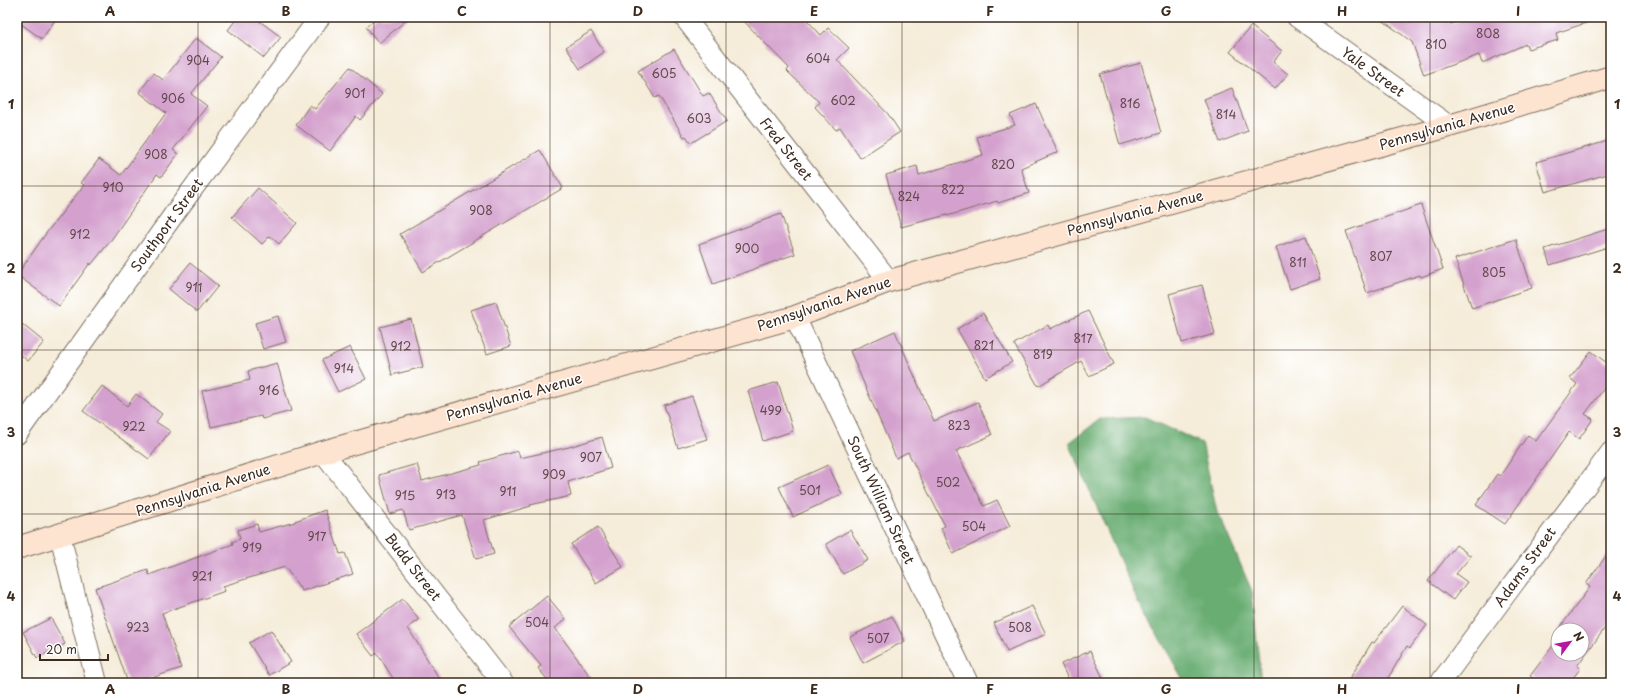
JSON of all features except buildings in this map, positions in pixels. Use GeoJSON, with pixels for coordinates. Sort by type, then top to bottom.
{"type":"FeatureCollection","features":[{"type":"Feature","properties":{"kind":"main road","name":"Pennsylvania Avenue"},"geometry":{"type":"LineString","coordinates":[[17,548],[323,452],[795,317],[889,281],[1449,126],[1611,78]]}},
{"type":"Feature","properties":{"kind":"street","name":"Southport Street"},"geometry":{"type":"LineString","coordinates":[[17,434],[177,210],[320,17]]}},
{"type":"Feature","properties":{"kind":"street","name":"Fred Street"},"geometry":{"type":"LineString","coordinates":[[684,17],[889,281]]}},
{"type":"Feature","properties":{"kind":"street","name":"Yale Street"},"geometry":{"type":"LineString","coordinates":[[1298,17],[1449,126]]}},
{"type":"Feature","properties":{"kind":"street","name":"South William Street"},"geometry":{"type":"LineString","coordinates":[[795,317],[968,683]]}},
{"type":"Feature","properties":{"kind":"street","name":"Budd Street"},"geometry":{"type":"LineString","coordinates":[[323,452],[503,683]]}},
{"type":"Feature","properties":{"kind":"street","name":"Adams Street"},"geometry":{"type":"LineString","coordinates":[[1440,683],[1611,452]]}},
{"type":"Feature","properties":{"kind":"street"},"geometry":{"type":"LineString","coordinates":[[60,535],[97,683]]}},
{"type":"Feature","properties":{"kind":"green space"},"geometry":{"type":"Polygon","coordinates":[[[1145,417],[1202,443],[1216,508],[1252,591],[1261,683],[1185,683],[1135,595],[1069,443],[1100,419],[1145,417]]]}}]}
